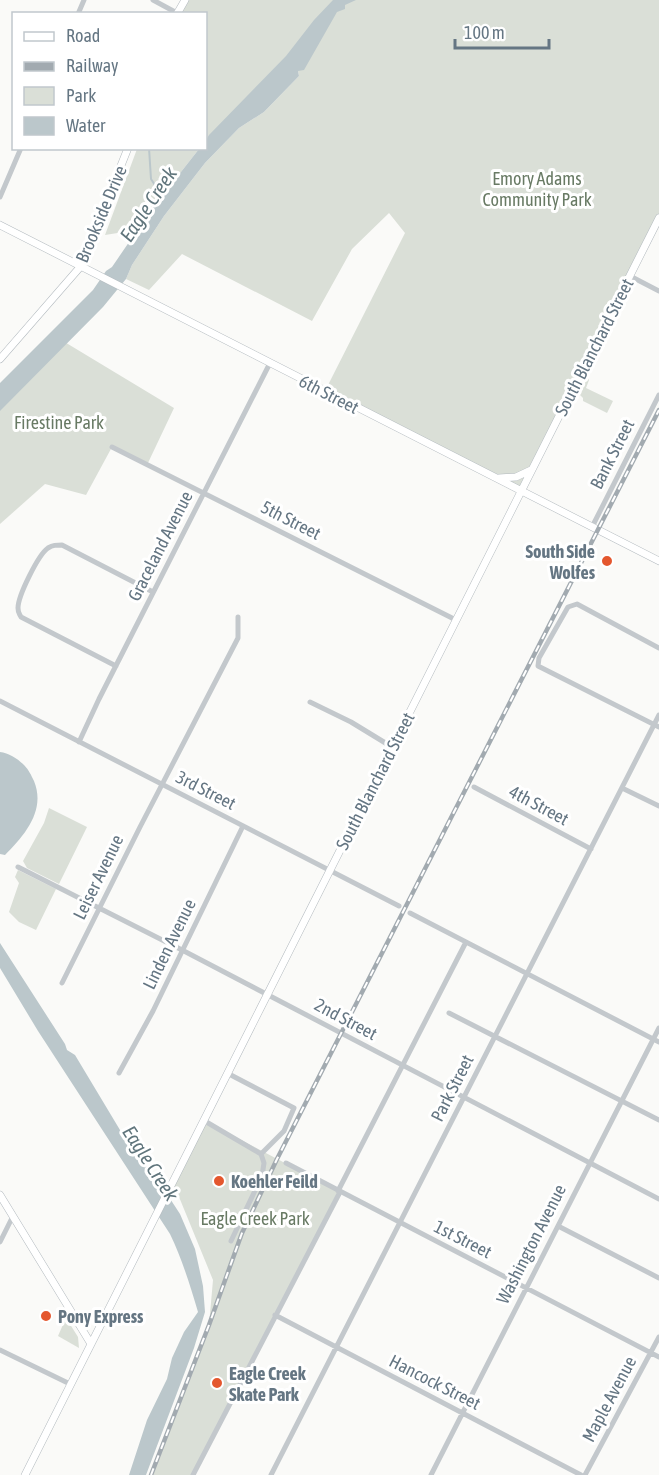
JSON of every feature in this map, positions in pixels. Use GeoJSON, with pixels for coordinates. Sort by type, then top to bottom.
{"type":"FeatureCollection","features":[{"type":"Feature","properties":{"kind":"street"},"geometry":{"type":"LineString","coordinates":[[153,0],[175,12]]}},
{"type":"Feature","properties":{"kind":"street"},"geometry":{"type":"LineString","coordinates":[[0,197],[20,150]]}},
{"type":"Feature","properties":{"kind":"street","name":"Brookside Drive"},"geometry":{"type":"LineString","coordinates":[[0,359],[81,266],[127,150]]}},
{"type":"Feature","properties":{"kind":"street","name":"South Blanchard Street"},"geometry":{"type":"LineString","coordinates":[[26,1475],[149,1226],[659,218]]}},
{"type":"Feature","properties":{"kind":"street","name":"6th Street"},"geometry":{"type":"LineString","coordinates":[[0,225],[659,561]]}},
{"type":"Feature","properties":{"kind":"street"},"geometry":{"type":"LineString","coordinates":[[630,276],[659,291]]}},
{"type":"Feature","properties":{"kind":"street","name":"Graceland Avenue"},"geometry":{"type":"LineString","coordinates":[[79,742],[270,363]]}},
{"type":"Feature","properties":{"kind":"street","name":"Bank Street"},"geometry":{"type":"LineString","coordinates":[[592,527],[659,395]]}},
{"type":"Feature","properties":{"kind":"street","name":"5th Street"},"geometry":{"type":"LineString","coordinates":[[112,447],[456,620]]}},
{"type":"Feature","properties":{"kind":"street"},"geometry":{"type":"LineString","coordinates":[[496,478],[516,477],[533,468]]}},
{"type":"Feature","properties":{"kind":"street"},"geometry":{"type":"LineString","coordinates":[[116,666],[29,622],[19,614],[18,608],[23,592],[42,555],[54,545],[75,551],[153,592]]}},
{"type":"Feature","properties":{"kind":"street"},"geometry":{"type":"LineString","coordinates":[[657,726],[538,666],[539,658],[568,608],[577,604],[659,648]]}},
{"type":"Feature","properties":{"kind":"street","name":"Leiser Avenue"},"geometry":{"type":"LineString","coordinates":[[62,983],[238,638],[237,618]]}},
{"type":"Feature","properties":{"kind":"street","name":"3rd Street"},"geometry":{"type":"LineString","coordinates":[[0,701],[399,906]]}},
{"type":"Feature","properties":{"kind":"street"},"geometry":{"type":"LineString","coordinates":[[310,702],[351,722],[392,747]]}},
{"type":"Feature","properties":{"kind":"street","name":"Park Street"},"geometry":{"type":"LineString","coordinates":[[271,1475],[622,788],[657,726],[659,716]]}},
{"type":"Feature","properties":{"kind":"street","name":"4th Street"},"geometry":{"type":"LineString","coordinates":[[474,787],[591,849]]}},
{"type":"Feature","properties":{"kind":"street"},"geometry":{"type":"LineString","coordinates":[[622,788],[659,806]]}},
{"type":"Feature","properties":{"kind":"street","name":"Linden Avenue"},"geometry":{"type":"LineString","coordinates":[[119,1073],[153,1011],[243,826]]}},
{"type":"Feature","properties":{"kind":"street","name":"2nd Street"},"geometry":{"type":"LineString","coordinates":[[18,867],[659,1199]]}},
{"type":"Feature","properties":{"kind":"street"},"geometry":{"type":"LineString","coordinates":[[410,913],[656,1041]]}},
{"type":"Feature","properties":{"kind":"street"},"geometry":{"type":"LineString","coordinates":[[193,1475],[466,942]]}},
{"type":"Feature","properties":{"kind":"street"},"geometry":{"type":"LineString","coordinates":[[450,1013],[659,1120]]}},
{"type":"Feature","properties":{"kind":"street","name":"Washington Avenue"},"geometry":{"type":"LineString","coordinates":[[431,1475],[621,1101],[656,1041],[659,1028]]}},
{"type":"Feature","properties":{"kind":"street"},"geometry":{"type":"LineString","coordinates":[[227,1073],[294,1108],[284,1131],[261,1154]]}},
{"type":"Feature","properties":{"kind":"street"},"geometry":{"type":"LineString","coordinates":[[203,1120],[261,1154],[264,1163],[262,1176],[231,1241]]}},
{"type":"Feature","properties":{"kind":"street","name":"1st Street"},"geometry":{"type":"LineString","coordinates":[[286,1163],[659,1357]]}},
{"type":"Feature","properties":{"kind":"street"},"geometry":{"type":"LineString","coordinates":[[0,1195],[91,1344]]}},
{"type":"Feature","properties":{"kind":"street"},"geometry":{"type":"LineString","coordinates":[[0,1242],[13,1216]]}},
{"type":"Feature","properties":{"kind":"street"},"geometry":{"type":"LineString","coordinates":[[558,1226],[659,1278]]}},
{"type":"Feature","properties":{"kind":"street","name":"Hancock Street"},"geometry":{"type":"LineString","coordinates":[[275,1315],[583,1475]]}},
{"type":"Feature","properties":{"kind":"street","name":"Maple Avenue"},"geometry":{"type":"LineString","coordinates":[[583,1475],[659,1337]]}},
{"type":"Feature","properties":{"kind":"street"},"geometry":{"type":"LineString","coordinates":[[0,1350],[70,1384]]}},
{"type":"Feature","properties":{"kind":"green space","name":"Emory Adams Community Park"},"geometry":{"type":"Polygon","coordinates":[[[185,0],[659,0],[659,217],[522,491],[325,391],[405,233],[389,213],[352,249],[312,321],[182,254],[149,290],[126,279],[132,265],[164,216],[205,163],[239,128],[264,112],[299,76],[298,71],[277,66],[207,139],[207,12],[178,12],[185,0]]]}},
{"type":"Feature","properties":{"kind":"green space"},"geometry":{"type":"Polygon","coordinates":[[[137,150],[198,150],[151,210],[130,231],[105,235],[137,150]]]}},
{"type":"Feature","properties":{"kind":"green space","name":"Firestine Park"},"geometry":{"type":"Polygon","coordinates":[[[58,338],[174,408],[147,465],[112,447],[86,495],[45,484],[0,524],[0,397],[58,338]]]}},
{"type":"Feature","properties":{"kind":"green space"},"geometry":{"type":"Polygon","coordinates":[[[588,377],[586,388],[613,401],[607,413],[583,401],[579,394],[588,377]]]}},
{"type":"Feature","properties":{"kind":"green space"},"geometry":{"type":"Polygon","coordinates":[[[49,808],[87,827],[59,884],[27,868],[23,861],[44,823],[49,808]]]}},
{"type":"Feature","properties":{"kind":"green space"},"geometry":{"type":"Polygon","coordinates":[[[18,870],[56,889],[36,930],[19,922],[9,912],[19,883],[15,877],[18,870]]]}},
{"type":"Feature","properties":{"kind":"green space","name":"Eagle Creek Park"},"geometry":{"type":"Polygon","coordinates":[[[203,1120],[340,1192],[194,1475],[151,1475],[209,1325],[213,1280],[177,1192],[169,1187],[203,1120]]]}},
{"type":"Feature","properties":{"kind":"green space"},"geometry":{"type":"Polygon","coordinates":[[[65,1320],[78,1337],[79,1348],[58,1336],[65,1320]]]}},
{"type":"Feature","properties":{"kind":"water"},"geometry":{"type":"Polygon","coordinates":[[[333,0],[356,0],[337,12],[304,70],[298,71],[299,76],[264,112],[239,128],[205,163],[164,216],[132,265],[126,279],[103,307],[0,411],[0,383],[93,290],[198,150],[207,150],[209,135],[286,56],[333,0]]]}},
{"type":"Feature","properties":{"kind":"water"},"geometry":{"type":"Polygon","coordinates":[[[0,752],[24,765],[34,781],[37,792],[32,821],[5,855],[0,854],[0,752]]]}},
{"type":"Feature","properties":{"kind":"water"},"geometry":{"type":"Polygon","coordinates":[[[0,943],[67,1050],[75,1055],[120,1130],[154,1174],[180,1214],[195,1249],[203,1286],[205,1312],[194,1348],[146,1475],[129,1475],[147,1420],[167,1379],[172,1358],[184,1332],[198,1312],[170,1234],[38,1031],[0,968],[0,943]]]}},
{"type":"Feature","properties":{"kind":"waterway","name":"Eagle Creek"},"geometry":{"type":"LineString","coordinates":[[149,150],[151,179],[162,196]]}},
{"type":"Feature","properties":{"kind":"railway"},"geometry":{"type":"LineString","coordinates":[[151,1475],[242,1233],[277,1159],[659,410]]}},
{"type":"Feature","properties":{"kind":"place","name":"South Side Wolfes"},"geometry":{"type":"Point","coordinates":[607,561]}},
{"type":"Feature","properties":{"kind":"place","name":"Koehler Feild"},"geometry":{"type":"Point","coordinates":[219,1181]}},
{"type":"Feature","properties":{"kind":"place","name":"Pony Express"},"geometry":{"type":"Point","coordinates":[46,1316]}},
{"type":"Feature","properties":{"kind":"place","name":"Eagle Creek Skate Park"},"geometry":{"type":"Point","coordinates":[217,1383]}}]}
